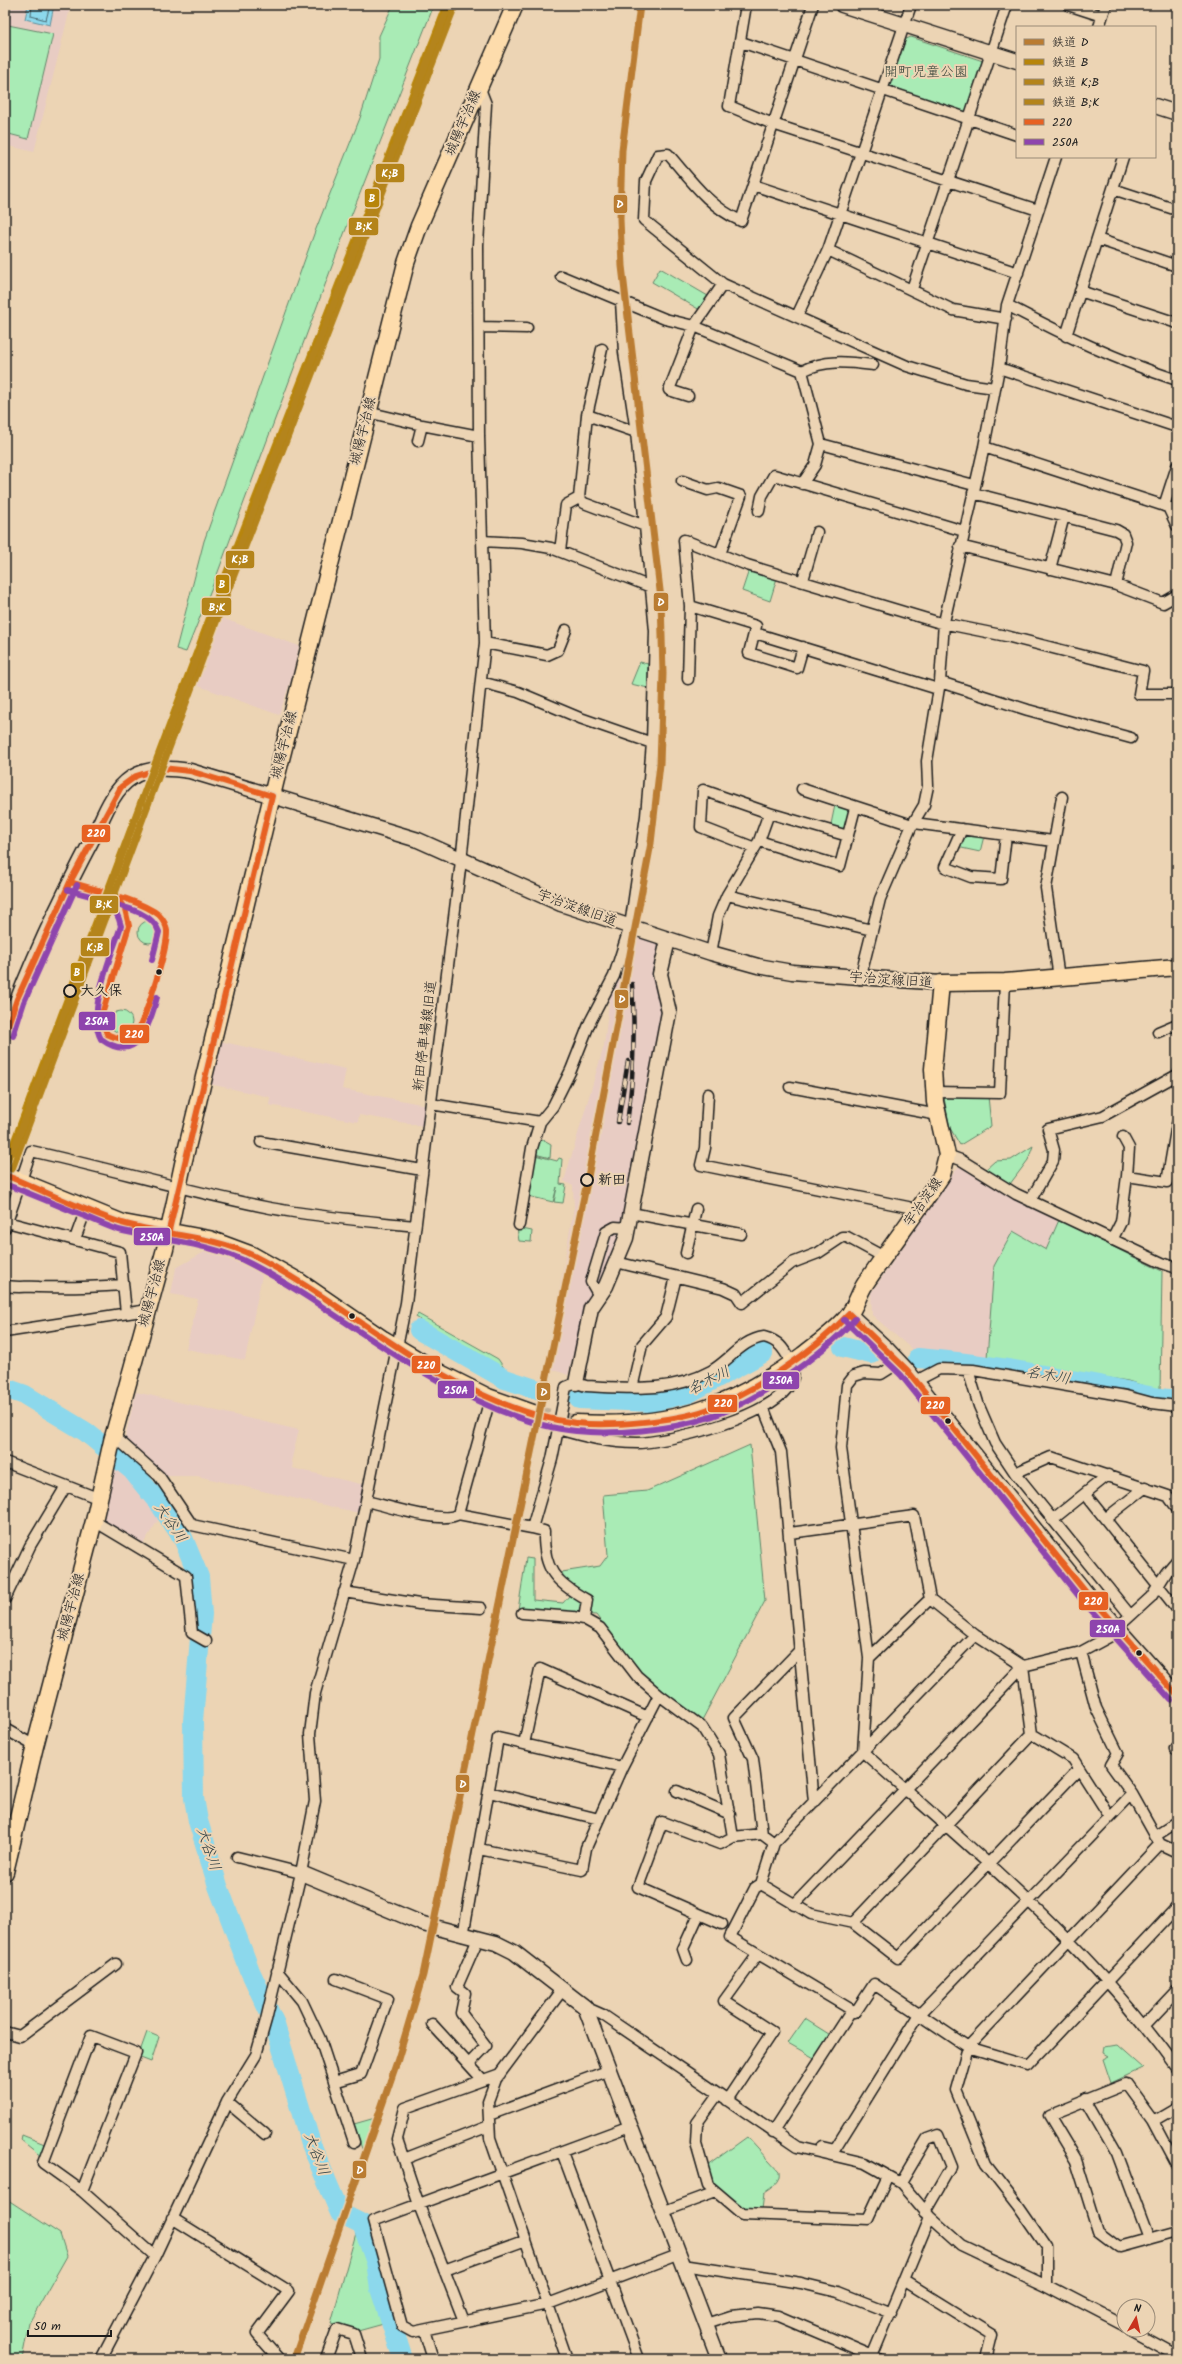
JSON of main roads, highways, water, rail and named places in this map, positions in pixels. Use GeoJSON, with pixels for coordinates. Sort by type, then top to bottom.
{"type":"FeatureCollection","features":[{"type":"Feature","properties":{"kind":"main road","name":"城陽宇治線"},"geometry":{"type":"LineString","coordinates":[[5,1872],[35,1746],[100,1499],[108,1458],[169,1230],[178,1186],[272,796],[367,412],[406,263],[419,226],[514,5]]}},
{"type":"Feature","properties":{"kind":"main road","name":"宇治淀線"},"geometry":{"type":"LineString","coordinates":[[576,1423],[607,1425],[639,1423],[704,1411],[733,1399],[792,1363],[836,1328],[849,1314],[864,1285],[942,1175],[947,1155],[934,1092],[933,1069],[941,983],[1005,982],[1177,967]]}},
{"type":"Feature","properties":{"kind":"main road"},"geometry":{"type":"LineString","coordinates":[[5,1175],[123,1223],[169,1230],[209,1239],[252,1255],[324,1297],[397,1348],[488,1397],[533,1413]]}},
{"type":"Feature","properties":{"kind":"water"},"geometry":{"type":"Polygon","coordinates":[[[28,5],[54,5],[50,25],[25,19],[28,5]]]}},
{"type":"Feature","properties":{"kind":"waterway","name":"名木川"},"geometry":{"type":"LineString","coordinates":[[419,1330],[505,1379],[538,1390]]}},
{"type":"Feature","properties":{"kind":"waterway","name":"名木川"},"geometry":{"type":"LineString","coordinates":[[843,1347],[871,1354]]}},
{"type":"Feature","properties":{"kind":"waterway","name":"名木川"},"geometry":{"type":"LineString","coordinates":[[579,1399],[651,1402],[689,1393],[763,1353]]}},
{"type":"Feature","properties":{"kind":"waterway","name":"名木川"},"geometry":{"type":"LineString","coordinates":[[918,1358],[1009,1369],[1099,1385],[1158,1398],[1177,1399]]}},
{"type":"Feature","properties":{"kind":"waterway","name":"大谷川"},"geometry":{"type":"LineString","coordinates":[[5,1388],[25,1395],[86,1432],[132,1470],[161,1506],[183,1538],[199,1577],[202,1614],[193,1721],[194,1798],[198,1821],[218,1886],[250,1971],[274,2022],[311,2144],[340,2213],[362,2224],[376,2262],[380,2289],[403,2359]]}},
{"type":"Feature","properties":{"kind":"tunnel"},"geometry":{"type":"LineString","coordinates":[[533,1413],[576,1423]]}},
{"type":"Feature","properties":{"kind":"railway"},"geometry":{"type":"LineString","coordinates":[[627,1123],[633,1054],[632,984]]}},
{"type":"Feature","properties":{"kind":"railway"},"geometry":{"type":"LineString","coordinates":[[618,1122],[628,1061]]}},
{"type":"Feature","properties":{"kind":"rail line","name":"B"},"geometry":{"type":"LineString","coordinates":[[5,1166],[220,590],[447,5]]}},
{"type":"Feature","properties":{"kind":"rail line","name":"D"},"geometry":{"type":"LineString","coordinates":[[294,2359],[398,2059],[423,1975],[587,1182],[651,843],[660,764],[663,674],[661,599],[622,266],[620,219],[622,150],[640,5]]}},
{"type":"Feature","properties":{"kind":"rail line","name":"B;K"},"geometry":{"type":"LineString","coordinates":[[13,1152],[145,792],[448,8]]}},
{"type":"Feature","properties":{"kind":"rail line","name":"K;B"},"geometry":{"type":"LineString","coordinates":[[12,1169],[227,593],[454,8]]}},
{"type":"Feature","properties":{"kind":"place","name":"大久保"},"geometry":{"type":"Point","coordinates":[70,991]}},
{"type":"Feature","properties":{"kind":"place","name":"新田"},"geometry":{"type":"Point","coordinates":[587,1180]}},
{"type":"Feature","properties":{"kind":"park label","name":"開町児童公園"},"geometry":{"type":"Point","coordinates":[926,72]}}]}
